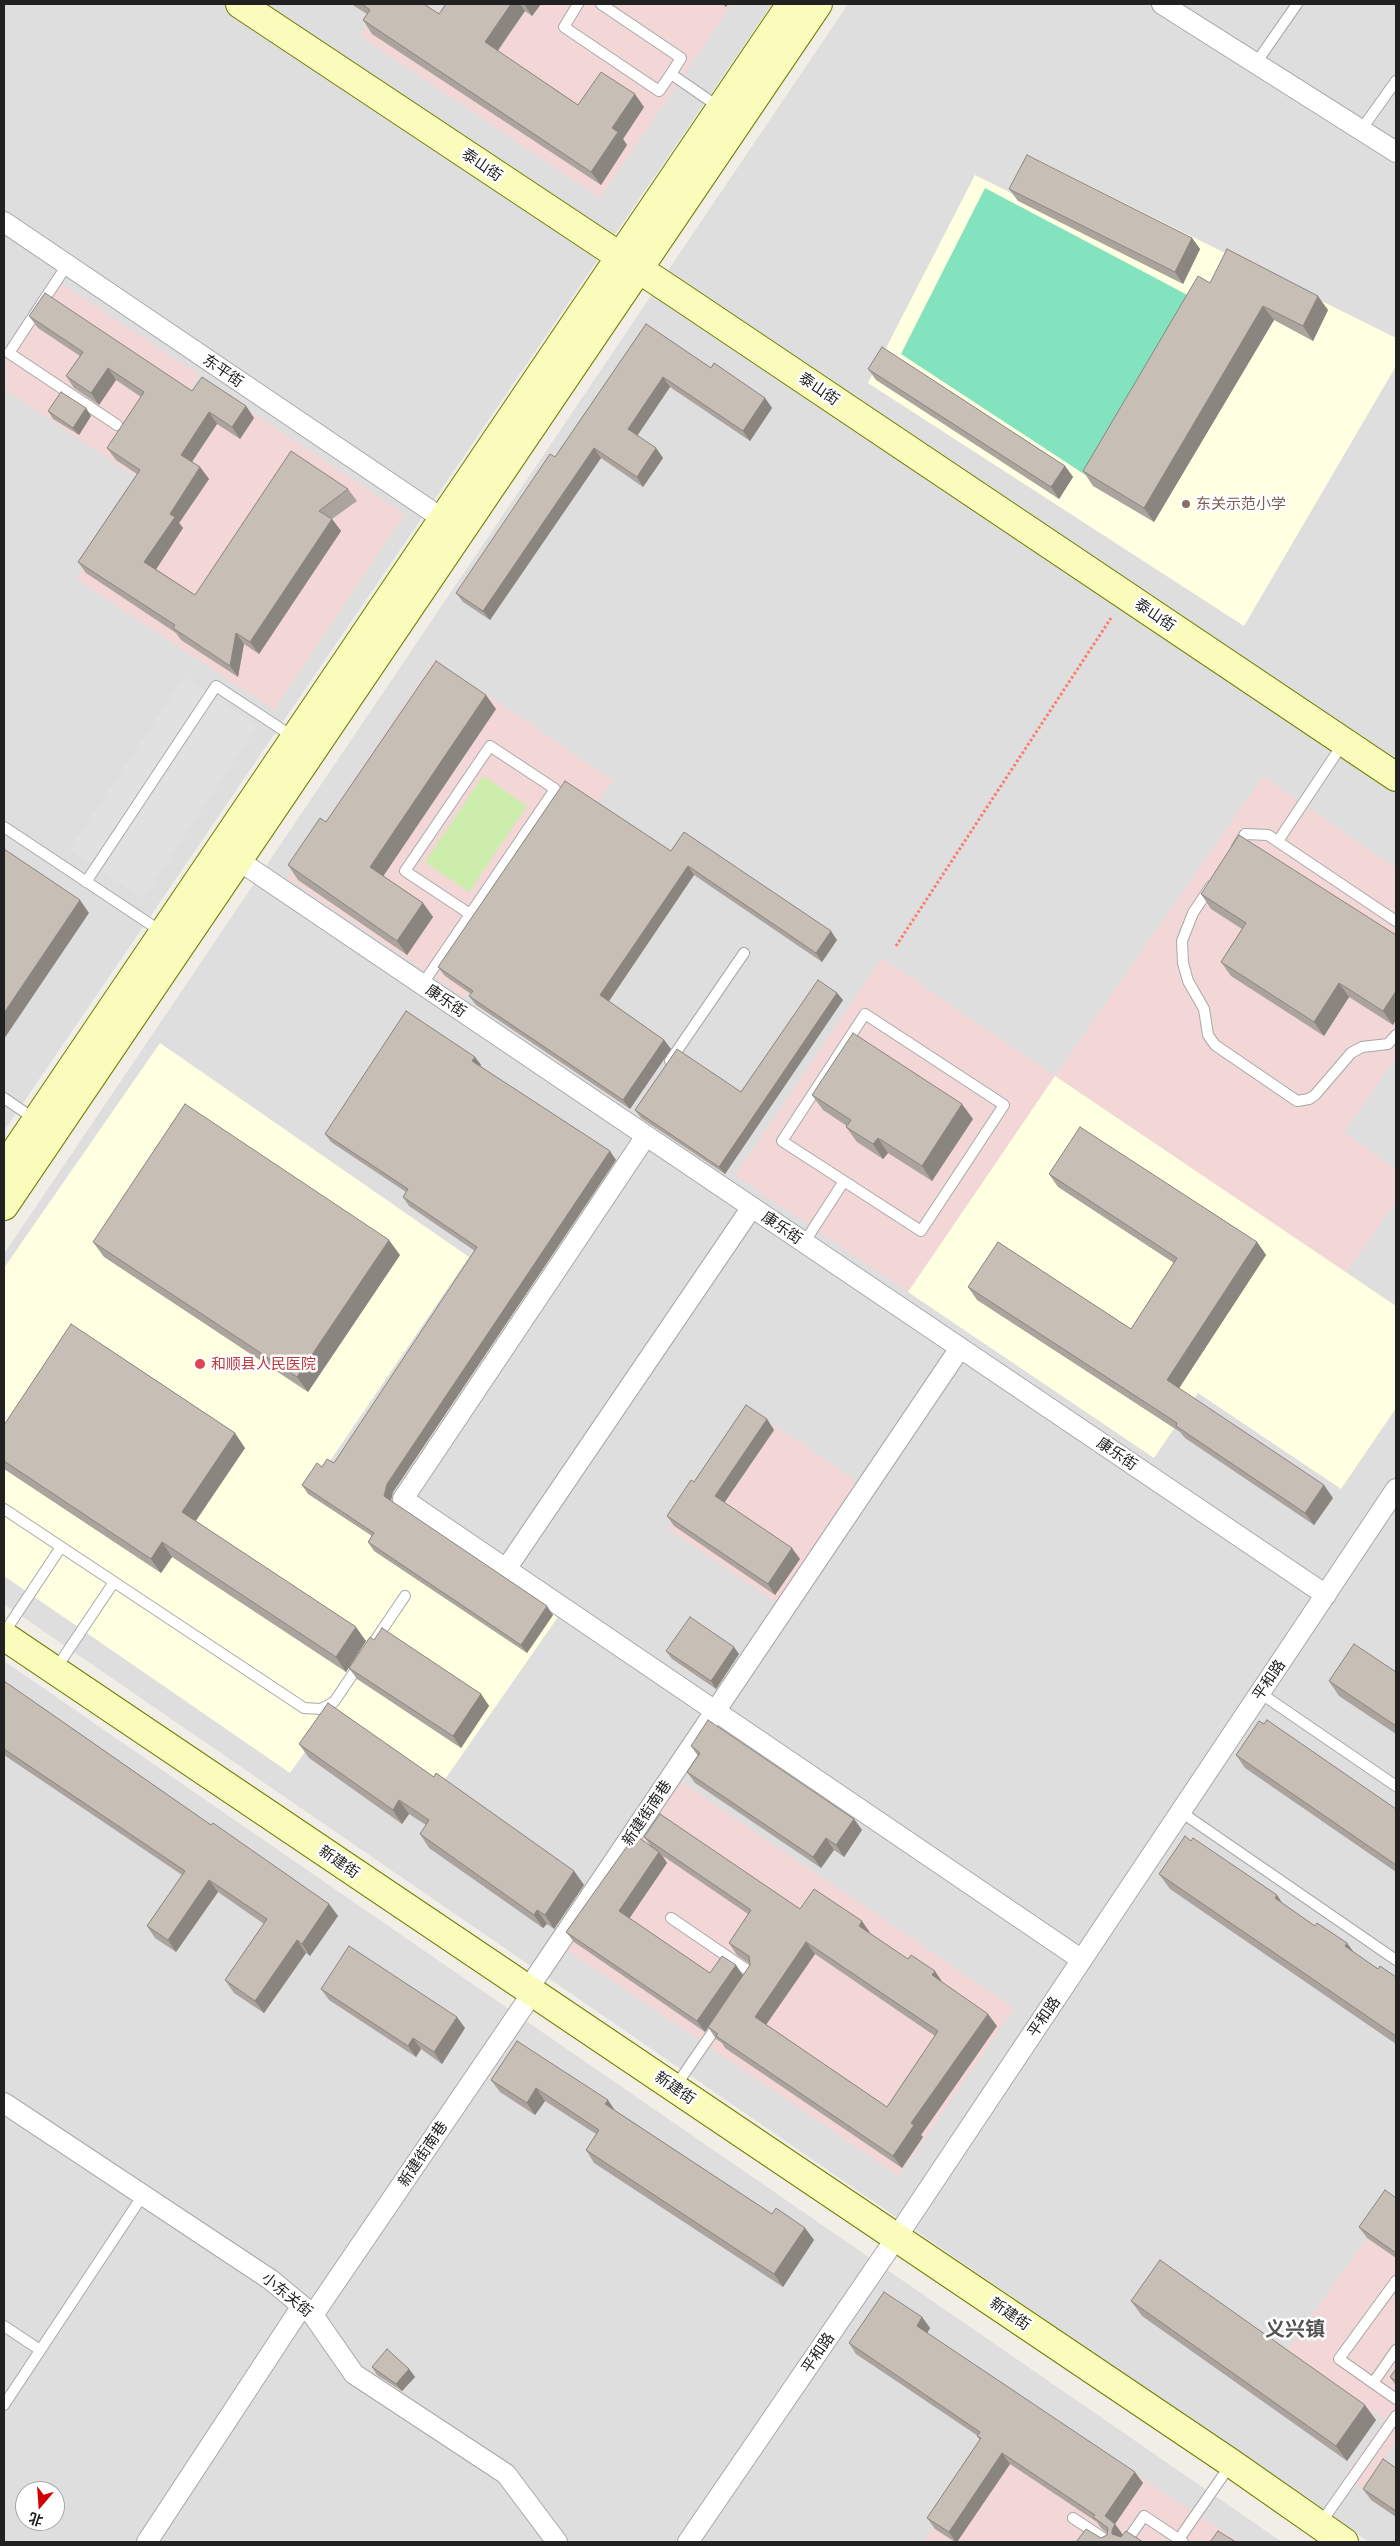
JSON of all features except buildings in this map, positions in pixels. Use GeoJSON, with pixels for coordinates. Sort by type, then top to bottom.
{"type":"FeatureCollection","features":[{"type":"Feature","properties":{"kind":"street","name":"泰山街"},"geometry":{"type":"LineString","coordinates":[[240,4],[1396,777]]}},
{"type":"Feature","properties":{"kind":"street"},"geometry":{"type":"LineString","coordinates":[[4,1168],[45,1126],[238,860],[629,263],[721,108],[791,4]]}},
{"type":"Feature","properties":{"kind":"street"},"geometry":{"type":"LineString","coordinates":[[4,1206],[45,1126],[163,933],[443,519],[818,4]]}},
{"type":"Feature","properties":{"kind":"street"},"geometry":{"type":"LineString","coordinates":[[1162,4],[1396,152]]}},
{"type":"Feature","properties":{"kind":"street","name":"东平街"},"geometry":{"type":"LineString","coordinates":[[4,222],[443,519]]}},
{"type":"Feature","properties":{"kind":"street","name":"康乐街"},"geometry":{"type":"LineString","coordinates":[[238,860],[422,985],[630,1120],[646,1136],[1326,1595]]}},
{"type":"Feature","properties":{"kind":"street"},"geometry":{"type":"LineString","coordinates":[[646,1136],[403,1499],[1082,1960]]}},
{"type":"Feature","properties":{"kind":"street"},"geometry":{"type":"LineString","coordinates":[[506,1569],[752,1207]]}},
{"type":"Feature","properties":{"kind":"street","name":"新建街南巷"},"geometry":{"type":"LineString","coordinates":[[147,2542],[531,1991],[716,1711],[960,1348]]}},
{"type":"Feature","properties":{"kind":"street","name":"平和路"},"geometry":{"type":"LineString","coordinates":[[688,2542],[896,2238],[1326,1595],[1395,1495]]}},
{"type":"Feature","properties":{"kind":"street","name":"新建街"},"geometry":{"type":"LineString","coordinates":[[4,1634],[1231,2463],[1344,2542]]}},
{"type":"Feature","properties":{"kind":"street","name":"小东关街"},"geometry":{"type":"LineString","coordinates":[[4,2103],[271,2280],[308,2310],[354,2374],[506,2474],[557,2542]]}},
{"type":"Feature","properties":{"kind":"lane"},"geometry":{"type":"LineString","coordinates":[[578,4],[564,27],[659,91],[681,58],[601,4]]}},
{"type":"Feature","properties":{"kind":"lane"},"geometry":{"type":"LineString","coordinates":[[1256,63],[1297,4]]}},
{"type":"Feature","properties":{"kind":"lane"},"geometry":{"type":"LineString","coordinates":[[671,74],[721,108]]}},
{"type":"Feature","properties":{"kind":"lane"},"geometry":{"type":"LineString","coordinates":[[1362,130],[1396,81]]}},
{"type":"Feature","properties":{"kind":"lane"},"geometry":{"type":"LineString","coordinates":[[67,265],[9,353],[117,425]]}},
{"type":"Feature","properties":{"kind":"lane"},"geometry":{"type":"LineString","coordinates":[[86,882],[216,686],[295,738]]}},
{"type":"Feature","properties":{"kind":"lane"},"geometry":{"type":"LineString","coordinates":[[1278,841],[1344,742]]}},
{"type":"Feature","properties":{"kind":"lane"},"geometry":{"type":"LineString","coordinates":[[422,985],[555,789],[490,746],[405,870],[470,914]]}},
{"type":"Feature","properties":{"kind":"lane"},"geometry":{"type":"LineString","coordinates":[[4,827],[163,933]]}},
{"type":"Feature","properties":{"kind":"lane"},"geometry":{"type":"LineString","coordinates":[[1229,858],[1245,834],[1268,835],[1396,921]]}},
{"type":"Feature","properties":{"kind":"lane"},"geometry":{"type":"LineString","coordinates":[[1219,874],[1193,913],[1182,941],[1183,962],[1188,981],[1204,1009],[1208,1035],[1215,1046],[1297,1101],[1315,1095],[1351,1053],[1362,1047],[1388,1044],[1396,1035]]}},
{"type":"Feature","properties":{"kind":"lane"},"geometry":{"type":"LineString","coordinates":[[666,1067],[744,953]]}},
{"type":"Feature","properties":{"kind":"lane"},"geometry":{"type":"LineString","coordinates":[[865,1014],[1004,1105],[920,1231],[844,1181],[782,1141],[865,1014]]}},
{"type":"Feature","properties":{"kind":"lane"},"geometry":{"type":"LineString","coordinates":[[4,1098],[45,1126]]}},
{"type":"Feature","properties":{"kind":"lane"},"geometry":{"type":"LineString","coordinates":[[804,1243],[844,1181]]}},
{"type":"Feature","properties":{"kind":"lane"},"geometry":{"type":"LineString","coordinates":[[4,1509],[304,1708],[321,1709],[334,1702],[405,1596]]}},
{"type":"Feature","properties":{"kind":"lane"},"geometry":{"type":"LineString","coordinates":[[4,1634],[61,1547]]}},
{"type":"Feature","properties":{"kind":"lane"},"geometry":{"type":"LineString","coordinates":[[55,1670],[114,1582]]}},
{"type":"Feature","properties":{"kind":"lane"},"geometry":{"type":"LineString","coordinates":[[1260,1694],[1396,1786]]}},
{"type":"Feature","properties":{"kind":"lane"},"geometry":{"type":"LineString","coordinates":[[1181,1812],[1396,1960]]}},
{"type":"Feature","properties":{"kind":"lane"},"geometry":{"type":"LineString","coordinates":[[671,1918],[753,1974],[742,1991]]}},
{"type":"Feature","properties":{"kind":"lane"},"geometry":{"type":"LineString","coordinates":[[674,2088],[725,2015]]}},
{"type":"Feature","properties":{"kind":"lane"},"geometry":{"type":"LineString","coordinates":[[4,2404],[143,2195]]}},
{"type":"Feature","properties":{"kind":"lane"},"geometry":{"type":"LineString","coordinates":[[1396,2281],[1339,2359],[1396,2399]]}},
{"type":"Feature","properties":{"kind":"lane"},"geometry":{"type":"LineString","coordinates":[[4,2326],[40,2350]]}},
{"type":"Feature","properties":{"kind":"lane"},"geometry":{"type":"LineString","coordinates":[[1373,2383],[1396,2350]]}},
{"type":"Feature","properties":{"kind":"lane"},"geometry":{"type":"LineString","coordinates":[[1319,2525],[1396,2416]]}},
{"type":"Feature","properties":{"kind":"lane"},"geometry":{"type":"LineString","coordinates":[[1126,2542],[1144,2516],[1181,2541],[1231,2463]]}},
{"type":"Feature","properties":{"kind":"lane"},"geometry":{"type":"LineString","coordinates":[[1073,2518],[1109,2542]]}},
{"type":"Feature","properties":{"kind":"path"},"geometry":{"type":"LineString","coordinates":[[896,946],[1126,596]]}},
{"type":"Feature","properties":{"kind":"shaded area"},"geometry":{"type":"Polygon","coordinates":[[[4,4],[772,4],[4,1131],[4,4]]]}},
{"type":"Feature","properties":{"kind":"shaded area"},"geometry":{"type":"Polygon","coordinates":[[[382,4],[427,4],[448,18],[457,4],[732,4],[600,198],[360,36],[382,4]]]}},
{"type":"Feature","properties":{"kind":"shaded area"},"geometry":{"type":"Polygon","coordinates":[[[848,4],[1396,4],[1396,2542],[1369,2542],[4,1604],[4,1254],[848,4]]]}},
{"type":"Feature","properties":{"kind":"shaded area","name":"东关示范小学"},"geometry":{"type":"Polygon","coordinates":[[[1032,157],[1396,338],[1396,366],[1244,626],[868,383],[975,175],[1013,194],[1032,157]]]}},
{"type":"Feature","properties":{"kind":"shaded area"},"geometry":{"type":"Polygon","coordinates":[[[53,278],[199,375],[133,475],[4,389],[4,352],[53,278]]]}},
{"type":"Feature","properties":{"kind":"shaded area"},"geometry":{"type":"Polygon","coordinates":[[[207,382],[405,514],[274,710],[76,579],[207,382]]]}},
{"type":"Feature","properties":{"kind":"shaded area"},"geometry":{"type":"Polygon","coordinates":[[[435,660],[613,780],[465,998],[287,878],[435,660]]]}},
{"type":"Feature","properties":{"kind":"shaded area"},"geometry":{"type":"Polygon","coordinates":[[[184,677],[258,726],[143,899],[69,850],[184,677]]]}},
{"type":"Feature","properties":{"kind":"shaded area"},"geometry":{"type":"Polygon","coordinates":[[[1263,776],[1396,868],[1396,1057],[1344,1132],[1396,1169],[1396,1201],[1346,1273],[1055,1076],[1263,776]]]}},
{"type":"Feature","properties":{"kind":"shaded area"},"geometry":{"type":"Polygon","coordinates":[[[882,958],[1055,1076],[908,1292],[735,1175],[882,958]]]}},
{"type":"Feature","properties":{"kind":"shaded area","name":"和顺县人民医院"},"geometry":{"type":"Polygon","coordinates":[[[160,1043],[469,1257],[330,1461],[560,1614],[441,1785],[334,1711],[290,1773],[4,1576],[4,1268],[160,1043]]]}},
{"type":"Feature","properties":{"kind":"shaded area"},"geometry":{"type":"Polygon","coordinates":[[[1055,1076],[1396,1306],[1396,1408],[1341,1489],[1198,1393],[1154,1458],[908,1292],[1055,1076]]]}},
{"type":"Feature","properties":{"kind":"shaded area"},"geometry":{"type":"Polygon","coordinates":[[[750,1409],[857,1481],[776,1602],[668,1529],[750,1409]]]}},
{"type":"Feature","properties":{"kind":"shaded area"},"geometry":{"type":"Polygon","coordinates":[[[4,1661],[1282,2542],[4,2542],[4,1661]]]}},
{"type":"Feature","properties":{"kind":"shaded area"},"geometry":{"type":"Polygon","coordinates":[[[679,1780],[1014,2008],[899,2176],[564,1948],[679,1780]]]}},
{"type":"Feature","properties":{"kind":"shaded area"},"geometry":{"type":"Polygon","coordinates":[[[1396,2197],[1396,2441],[1363,2489],[1345,2476],[1385,2420],[1287,2350],[1396,2197]]]}},
{"type":"Feature","properties":{"kind":"shaded area"},"geometry":{"type":"Polygon","coordinates":[[[1017,2396],[1239,2542],[924,2542],[1017,2396]]]}},
{"type":"Feature","properties":{"kind":"green space"},"geometry":{"type":"Polygon","coordinates":[[[985,188],[1197,300],[1090,478],[901,354],[985,188]]]}},
{"type":"Feature","properties":{"kind":"green space"},"geometry":{"type":"Polygon","coordinates":[[[483,776],[527,806],[469,892],[425,862],[483,776]]]}},
{"type":"Feature","properties":{"kind":"place","name":"东关示范小学"},"geometry":{"type":"Point","coordinates":[1186,504]}},
{"type":"Feature","properties":{"kind":"place","name":"和顺县人民医院"},"geometry":{"type":"Point","coordinates":[200,1364]}},
{"type":"Feature","properties":{"kind":"district","name":"义兴镇"},"geometry":{"type":"Point","coordinates":[1295,2330]}}]}
